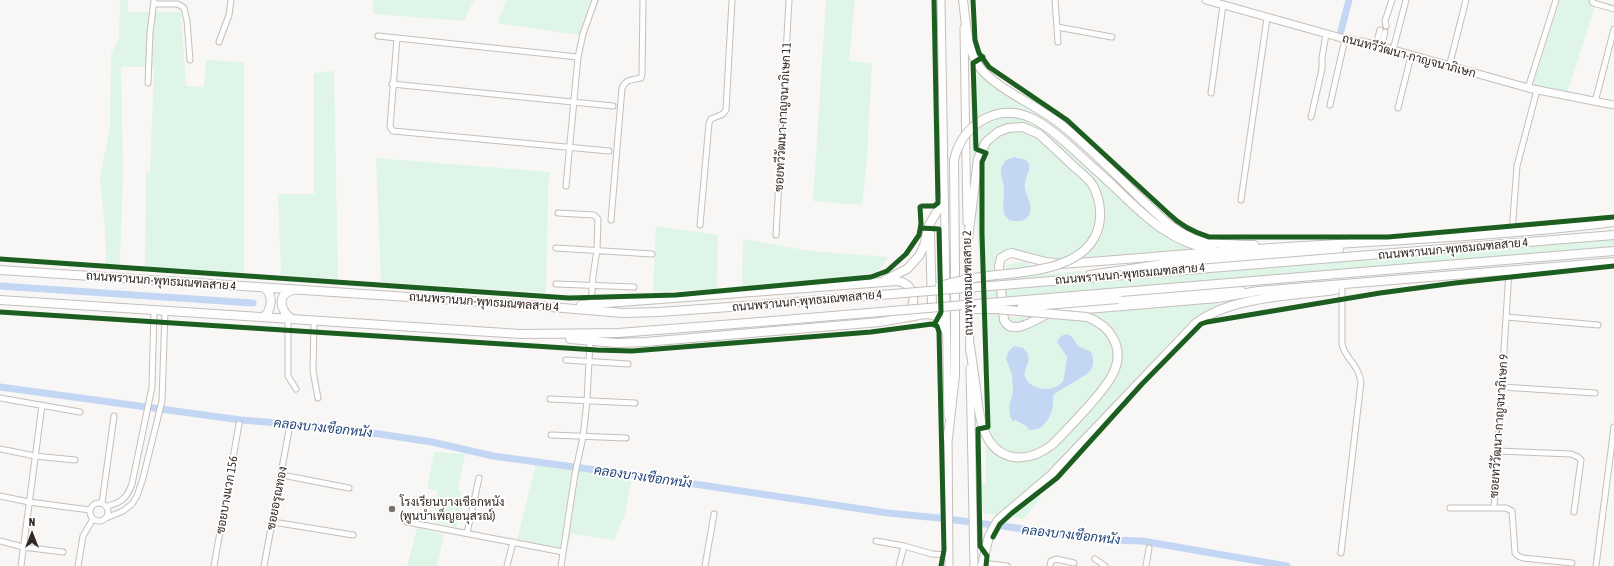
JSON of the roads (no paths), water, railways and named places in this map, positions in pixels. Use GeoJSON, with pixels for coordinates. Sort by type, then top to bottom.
{"type":"FeatureCollection","features":[{"type":"Feature","properties":{"kind":"main road","name":"ถนนพุทธมณฑลสาย 2"},"geometry":{"type":"LineString","coordinates":[[941,0],[949,566]]}},
{"type":"Feature","properties":{"kind":"main road","name":"ถนนพุทธมณฑลสาย 2"},"geometry":{"type":"LineString","coordinates":[[963,0],[974,566]]}},
{"type":"Feature","properties":{"kind":"main road"},"geometry":{"type":"LineString","coordinates":[[963,0],[970,45],[977,63],[983,71],[995,82],[1067,129],[1174,228],[1187,236],[1214,243],[1299,246],[1388,242],[1614,222]]}},
{"type":"Feature","properties":{"kind":"main road","name":"ถนนทวีวัฒนา-กาญจนาภิเษก"},"geometry":{"type":"LineString","coordinates":[[1206,0],[1218,2],[1267,18],[1345,39],[1379,46],[1449,67],[1528,88],[1614,105]]}},
{"type":"Feature","properties":{"kind":"main road"},"geometry":{"type":"LineString","coordinates":[[948,438],[955,375],[954,160],[957,146],[972,128],[982,120],[1007,112],[1022,114],[1034,119],[1053,131],[1148,218],[1174,237],[1200,247],[1234,255]]}},
{"type":"Feature","properties":{"kind":"main road"},"geometry":{"type":"LineString","coordinates":[[922,291],[970,279],[1044,269],[1075,257],[1089,246],[1096,236],[1100,221],[1100,209],[1094,189],[1088,179],[1039,134],[1022,127],[1008,128],[998,132],[986,142],[978,159],[968,239]]}},
{"type":"Feature","properties":{"kind":"main road"},"geometry":{"type":"LineString","coordinates":[[865,284],[889,278],[912,265],[924,246],[929,226],[944,200]]}},
{"type":"Feature","properties":{"kind":"main road"},"geometry":{"type":"LineString","coordinates":[[929,226],[932,305],[936,316],[946,331]]}},
{"type":"Feature","properties":{"kind":"main road","name":"ถนนพรานนก-พุทธมณฑลสาย 4"},"geometry":{"type":"LineString","coordinates":[[0,270],[294,289],[551,307],[601,312],[646,313],[1614,235]]}},
{"type":"Feature","properties":{"kind":"main road"},"geometry":{"type":"LineString","coordinates":[[1388,242],[1342,249],[1062,264],[1046,262],[1018,254],[1008,254],[1001,258],[1000,262],[1004,320],[1007,324],[1018,327],[1054,312],[1218,298],[1258,292],[1614,262]]}},
{"type":"Feature","properties":{"kind":"main road"},"geometry":{"type":"LineString","coordinates":[[1060,280],[1142,266],[1299,246]]}},
{"type":"Feature","properties":{"kind":"main road","name":"ถนนพรานนก-พุทธมณฑลสาย 4"},"geometry":{"type":"LineString","coordinates":[[0,300],[521,334],[612,334],[1614,251]]}},
{"type":"Feature","properties":{"kind":"main road"},"geometry":{"type":"LineString","coordinates":[[982,564],[989,536],[998,520],[1056,470],[1182,337],[1203,318],[1218,310],[1243,303],[1397,280]]}},
{"type":"Feature","properties":{"kind":"main road"},"geometry":{"type":"LineString","coordinates":[[551,307],[900,282],[911,289],[914,298],[912,307],[903,314],[891,320]]}},
{"type":"Feature","properties":{"kind":"main road"},"geometry":{"type":"LineString","coordinates":[[263,317],[268,313],[270,303],[269,293],[264,288]]}},
{"type":"Feature","properties":{"kind":"main road"},"geometry":{"type":"LineString","coordinates":[[290,319],[282,309],[281,300],[286,292],[294,289]]}},
{"type":"Feature","properties":{"kind":"main road"},"geometry":{"type":"LineString","coordinates":[[942,307],[996,309],[1229,290],[1258,292]]}},
{"type":"Feature","properties":{"kind":"main road"},"geometry":{"type":"LineString","coordinates":[[970,346],[980,419],[990,442],[1003,453],[1017,457],[1025,457],[1041,452],[1053,444],[1072,426],[1109,382],[1117,363],[1118,355],[1115,342],[1104,327],[1096,321],[1087,317],[996,309]]}},
{"type":"Feature","properties":{"kind":"main road"},"geometry":{"type":"LineString","coordinates":[[521,334],[617,343],[652,342],[891,320],[925,314],[936,316]]}},
{"type":"Feature","properties":{"kind":"street"},"geometry":{"type":"LineString","coordinates":[[219,42],[229,15],[231,0]]}},
{"type":"Feature","properties":{"kind":"street"},"geometry":{"type":"LineString","coordinates":[[566,186],[578,57],[583,34],[595,0]]}},
{"type":"Feature","properties":{"kind":"street"},"geometry":{"type":"LineString","coordinates":[[611,220],[622,88],[624,83],[628,80],[641,78],[642,74],[643,0]]}},
{"type":"Feature","properties":{"kind":"street"},"geometry":{"type":"LineString","coordinates":[[700,225],[709,123],[711,119],[723,114],[726,110],[732,0]]}},
{"type":"Feature","properties":{"kind":"street","name":"ซอยทวีวัฒนา-กาญจนาภิเษก 11"},"geometry":{"type":"LineString","coordinates":[[776,234],[789,0]]}},
{"type":"Feature","properties":{"kind":"street"},"geometry":{"type":"LineString","coordinates":[[1055,0],[1058,42]]}},
{"type":"Feature","properties":{"kind":"street"},"geometry":{"type":"LineString","coordinates":[[1379,46],[1392,0]]}},
{"type":"Feature","properties":{"kind":"street"},"geometry":{"type":"LineString","coordinates":[[1393,50],[1406,0]]}},
{"type":"Feature","properties":{"kind":"street"},"geometry":{"type":"LineString","coordinates":[[1449,67],[1466,0]]}},
{"type":"Feature","properties":{"kind":"street"},"geometry":{"type":"LineString","coordinates":[[1528,88],[1556,0]]}},
{"type":"Feature","properties":{"kind":"street"},"geometry":{"type":"LineString","coordinates":[[1592,0],[1593,3],[1614,9]]}},
{"type":"Feature","properties":{"kind":"street"},"geometry":{"type":"LineString","coordinates":[[148,83],[150,34],[154,2],[178,4],[184,8],[187,21],[190,60]]}},
{"type":"Feature","properties":{"kind":"street"},"geometry":{"type":"LineString","coordinates":[[1211,93],[1218,2]]}},
{"type":"Feature","properties":{"kind":"street"},"geometry":{"type":"LineString","coordinates":[[1241,200],[1267,18]]}},
{"type":"Feature","properties":{"kind":"street"},"geometry":{"type":"LineString","coordinates":[[1057,28],[1112,37]]}},
{"type":"Feature","properties":{"kind":"street"},"geometry":{"type":"LineString","coordinates":[[1596,102],[1614,29]]}},
{"type":"Feature","properties":{"kind":"street"},"geometry":{"type":"LineString","coordinates":[[1311,117],[1322,69],[1322,58],[1326,34]]}},
{"type":"Feature","properties":{"kind":"street"},"geometry":{"type":"LineString","coordinates":[[378,36],[578,57]]}},
{"type":"Feature","properties":{"kind":"street"},"geometry":{"type":"LineString","coordinates":[[397,38],[392,84],[390,127],[393,131],[609,151]]}},
{"type":"Feature","properties":{"kind":"street"},"geometry":{"type":"LineString","coordinates":[[1330,105],[1345,39]]}},
{"type":"Feature","properties":{"kind":"street"},"geometry":{"type":"LineString","coordinates":[[1398,108],[1411,56]]}},
{"type":"Feature","properties":{"kind":"street"},"geometry":{"type":"LineString","coordinates":[[392,84],[613,106]]}},
{"type":"Feature","properties":{"kind":"street"},"geometry":{"type":"LineString","coordinates":[[1512,232],[1517,166],[1537,90]]}},
{"type":"Feature","properties":{"kind":"street"},"geometry":{"type":"LineString","coordinates":[[558,213],[597,216],[599,222],[591,305]]}},
{"type":"Feature","properties":{"kind":"street"},"geometry":{"type":"LineString","coordinates":[[556,248],[652,254]]}},
{"type":"Feature","properties":{"kind":"street","name":"ซอยทวีวัฒนา-กาญจนาภิเษก 9"},"geometry":{"type":"LineString","coordinates":[[1509,271],[1494,508],[1506,508],[1512,511],[1515,553],[1518,556],[1523,558],[1572,563]]}},
{"type":"Feature","properties":{"kind":"street"},"geometry":{"type":"LineString","coordinates":[[556,284],[634,288]]}},
{"type":"Feature","properties":{"kind":"street"},"geometry":{"type":"LineString","coordinates":[[1341,553],[1360,382],[1357,368],[1343,350],[1342,289]]}},
{"type":"Feature","properties":{"kind":"street"},"geometry":{"type":"LineString","coordinates":[[107,506],[123,500],[128,494],[132,484],[151,395],[154,310]]}},
{"type":"Feature","properties":{"kind":"street"},"geometry":{"type":"LineString","coordinates":[[93,519],[101,521],[123,511],[132,504],[137,496],[162,401],[165,311]]}},
{"type":"Feature","properties":{"kind":"street"},"geometry":{"type":"LineString","coordinates":[[1506,317],[1598,325]]}},
{"type":"Feature","properties":{"kind":"street"},"geometry":{"type":"LineString","coordinates":[[290,319],[288,376],[296,389]]}},
{"type":"Feature","properties":{"kind":"street"},"geometry":{"type":"LineString","coordinates":[[314,321],[313,371],[318,398]]}},
{"type":"Feature","properties":{"kind":"street"},"geometry":{"type":"LineString","coordinates":[[560,566],[576,468],[583,437],[587,401],[590,341]]}},
{"type":"Feature","properties":{"kind":"street"},"geometry":{"type":"LineString","coordinates":[[566,360],[628,364]]}},
{"type":"Feature","properties":{"kind":"street"},"geometry":{"type":"LineString","coordinates":[[1502,387],[1594,393]]}},
{"type":"Feature","properties":{"kind":"street"},"geometry":{"type":"LineString","coordinates":[[0,398],[80,412]]}},
{"type":"Feature","properties":{"kind":"street"},"geometry":{"type":"LineString","coordinates":[[550,399],[635,403]]}},
{"type":"Feature","properties":{"kind":"street"},"geometry":{"type":"LineString","coordinates":[[21,566],[42,405]]}},
{"type":"Feature","properties":{"kind":"street"},"geometry":{"type":"LineString","coordinates":[[102,503],[114,416]]}},
{"type":"Feature","properties":{"kind":"street","name":"ซอยบางแวก 156"},"geometry":{"type":"LineString","coordinates":[[214,566],[239,424]]}},
{"type":"Feature","properties":{"kind":"street"},"geometry":{"type":"LineString","coordinates":[[1596,566],[1611,467],[1614,427]]}},
{"type":"Feature","properties":{"kind":"street","name":"ซอยอรุณทอง"},"geometry":{"type":"LineString","coordinates":[[264,566],[282,475],[289,430]]}},
{"type":"Feature","properties":{"kind":"street"},"geometry":{"type":"LineString","coordinates":[[551,435],[626,438]]}},
{"type":"Feature","properties":{"kind":"street"},"geometry":{"type":"LineString","coordinates":[[0,449],[35,456],[75,460]]}},
{"type":"Feature","properties":{"kind":"street"},"geometry":{"type":"LineString","coordinates":[[1498,451],[1578,456],[1581,460],[1574,512]]}},
{"type":"Feature","properties":{"kind":"street"},"geometry":{"type":"LineString","coordinates":[[282,475],[349,488]]}},
{"type":"Feature","properties":{"kind":"street"},"geometry":{"type":"LineString","coordinates":[[467,533],[478,478]]}},
{"type":"Feature","properties":{"kind":"street"},"geometry":{"type":"LineString","coordinates":[[0,496],[29,502],[90,510]]}},
{"type":"Feature","properties":{"kind":"street"},"geometry":{"type":"LineString","coordinates":[[90,510],[93,505],[102,503],[107,506],[108,512],[106,518]]}},
{"type":"Feature","properties":{"kind":"street"},"geometry":{"type":"LineString","coordinates":[[1450,508],[1494,508]]}},
{"type":"Feature","properties":{"kind":"street"},"geometry":{"type":"LineString","coordinates":[[78,566],[83,536],[93,519],[90,510]]}},
{"type":"Feature","properties":{"kind":"street"},"geometry":{"type":"LineString","coordinates":[[705,566],[714,514]]}},
{"type":"Feature","properties":{"kind":"street"},"geometry":{"type":"LineString","coordinates":[[273,522],[353,535]]}},
{"type":"Feature","properties":{"kind":"street"},"geometry":{"type":"LineString","coordinates":[[407,522],[563,552]]}},
{"type":"Feature","properties":{"kind":"street"},"geometry":{"type":"LineString","coordinates":[[0,541],[23,547],[63,552]]}},
{"type":"Feature","properties":{"kind":"street"},"geometry":{"type":"LineString","coordinates":[[876,541],[904,546],[932,554],[949,555]]}},
{"type":"Feature","properties":{"kind":"street"},"geometry":{"type":"LineString","coordinates":[[507,566],[513,542]]}},
{"type":"Feature","properties":{"kind":"street"},"geometry":{"type":"LineString","coordinates":[[899,566],[904,546]]}},
{"type":"Feature","properties":{"kind":"street"},"geometry":{"type":"LineString","coordinates":[[1146,566],[1149,548]]}},
{"type":"Feature","properties":{"kind":"street"},"geometry":{"type":"LineString","coordinates":[[1050,566],[1051,561],[1056,559],[1074,563]]}},
{"type":"Feature","properties":{"kind":"street"},"geometry":{"type":"LineString","coordinates":[[1095,559],[1105,566]]}},
{"type":"Feature","properties":{"kind":"street"},"geometry":{"type":"LineString","coordinates":[[982,564],[1007,566]]}},
{"type":"Feature","properties":{"kind":"water"},"geometry":{"type":"Polygon","coordinates":[[[1014,157],[1026,160],[1029,166],[1025,190],[1031,209],[1027,218],[1021,221],[1009,219],[1004,212],[1003,206],[1004,187],[1001,168],[1006,160],[1014,157]]]}},
{"type":"Feature","properties":{"kind":"water"},"geometry":{"type":"Polygon","coordinates":[[[1067,334],[1072,337],[1078,346],[1091,352],[1093,361],[1091,369],[1087,374],[1054,394],[1051,414],[1043,426],[1031,430],[1027,429],[1028,427],[1015,420],[1013,422],[1010,416],[1009,406],[1013,392],[1012,375],[1006,358],[1009,351],[1014,346],[1023,348],[1027,353],[1029,360],[1025,370],[1025,377],[1028,382],[1037,388],[1049,389],[1059,385],[1063,381],[1067,357],[1057,342],[1061,336],[1067,334]]]}},
{"type":"Feature","properties":{"kind":"waterway"},"geometry":{"type":"LineString","coordinates":[[1341,31],[1349,0]]}},
{"type":"Feature","properties":{"kind":"waterway"},"geometry":{"type":"LineString","coordinates":[[0,286],[253,303]]}},
{"type":"Feature","properties":{"kind":"waterway","name":"คลองบางเชือกหนัง"},"geometry":{"type":"LineString","coordinates":[[0,387],[241,420],[326,427],[379,434],[432,442],[493,456],[641,476],[888,513],[1110,540],[1142,541],[1287,566]]}},
{"type":"Feature","properties":{"kind":"place","name":"โรงเรียนบางเชือกหนัง (พูนบำเพ็ญอนุสรณ์)"},"geometry":{"type":"Point","coordinates":[392,509]}}]}
